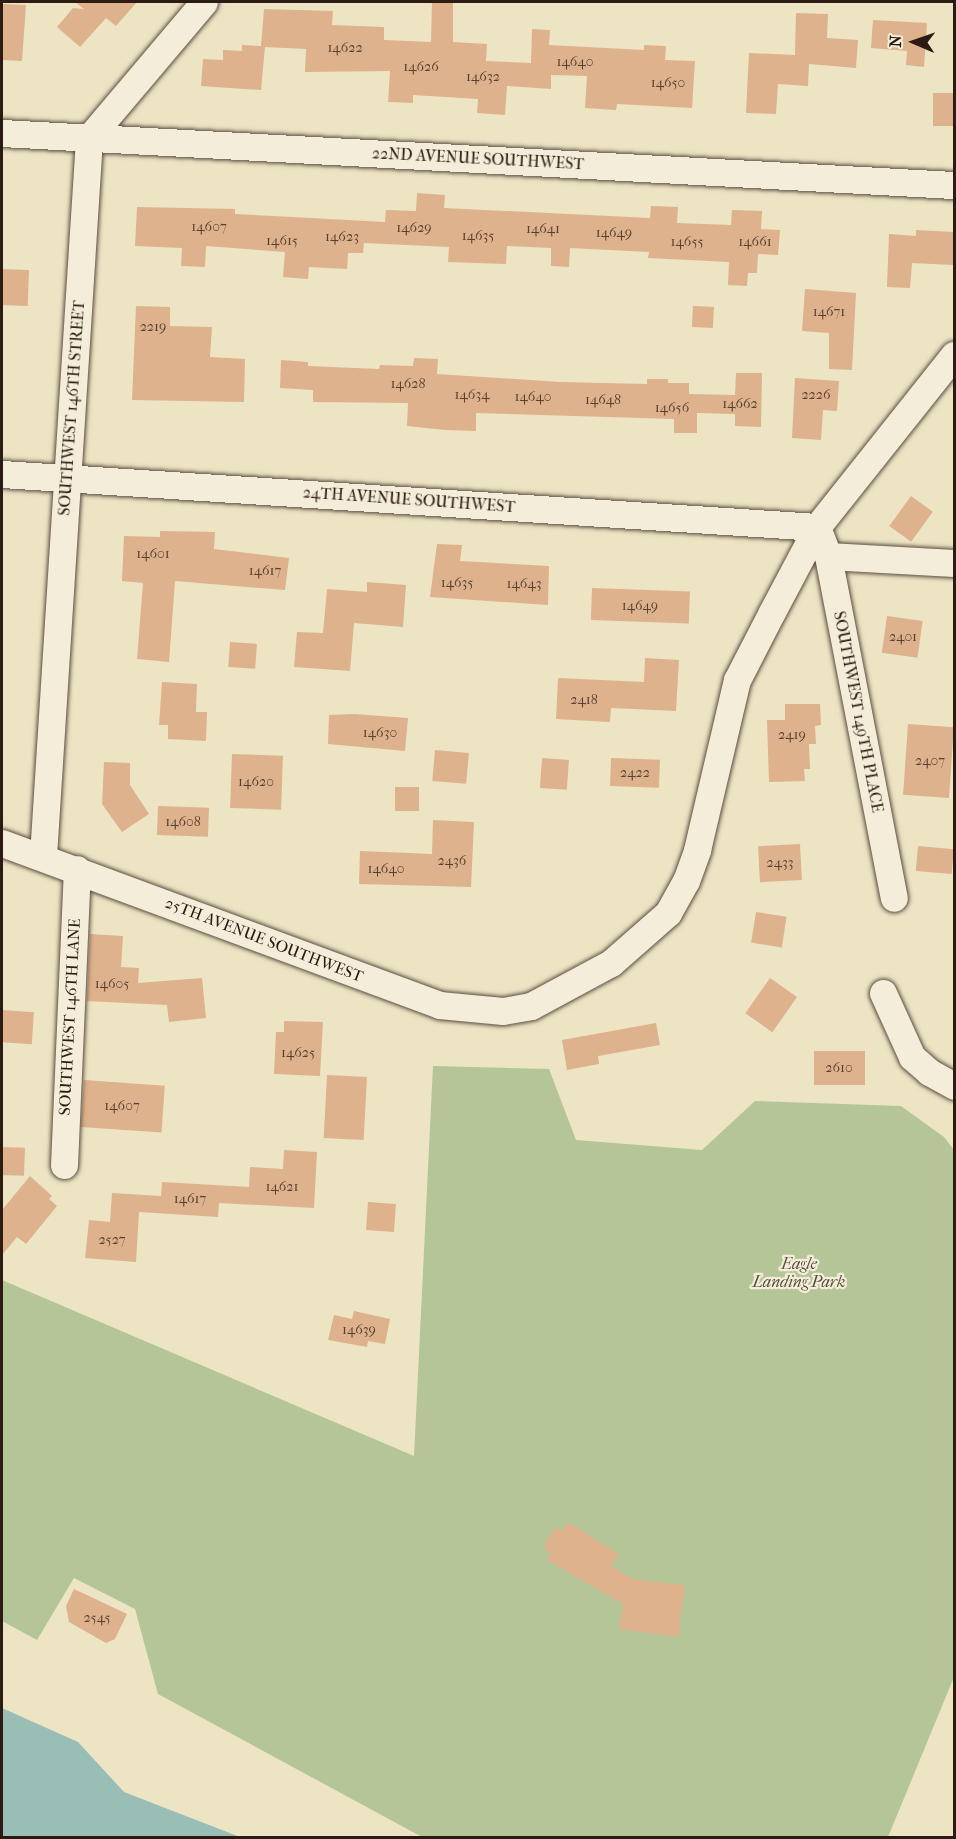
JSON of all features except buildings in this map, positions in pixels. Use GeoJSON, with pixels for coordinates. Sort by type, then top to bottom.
{"type":"FeatureCollection","features":[{"type":"Feature","properties":{"kind":"street"},"geometry":{"type":"LineString","coordinates":[[89,138],[204,2]]}},
{"type":"Feature","properties":{"kind":"street","name":"22ND AVENUE SOUTHWEST"},"geometry":{"type":"LineString","coordinates":[[2,133],[954,185]]}},
{"type":"Feature","properties":{"kind":"street","name":"SOUTHWEST 146TH STREET"},"geometry":{"type":"LineString","coordinates":[[43,856],[89,138]]}},
{"type":"Feature","properties":{"kind":"street","name":"25TH AVENUE SOUTHWEST"},"geometry":{"type":"LineString","coordinates":[[2,843],[43,856],[439,1005],[503,1011],[531,1006],[611,963],[668,913],[686,880],[697,850],[737,680],[817,527],[954,355]]}},
{"type":"Feature","properties":{"kind":"street","name":"24TH AVENUE SOUTHWEST"},"geometry":{"type":"LineString","coordinates":[[2,474],[817,527]]}},
{"type":"Feature","properties":{"kind":"street","name":"SOUTHWEST 149TH PLACE"},"geometry":{"type":"LineString","coordinates":[[817,527],[828,556],[894,898]]}},
{"type":"Feature","properties":{"kind":"street"},"geometry":{"type":"LineString","coordinates":[[828,556],[954,563]]}},
{"type":"Feature","properties":{"kind":"street","name":"SOUTHWEST 146TH LANE"},"geometry":{"type":"LineString","coordinates":[[64,1165],[77,869]]}},
{"type":"Feature","properties":{"kind":"street"},"geometry":{"type":"LineString","coordinates":[[883,993],[912,1057],[929,1072],[954,1086]]}},
{"type":"Feature","properties":{"kind":"green space","name":"Eagle Landing Park"},"geometry":{"type":"Polygon","coordinates":[[[433,1066],[549,1069],[576,1140],[702,1150],[755,1101],[901,1106],[944,1137],[954,1150],[954,1677],[888,1837],[422,1837],[158,1694],[135,1609],[74,1578],[37,1640],[2,1621],[2,1280],[414,1456],[433,1066]]]}},
{"type":"Feature","properties":{"kind":"water"},"geometry":{"type":"Polygon","coordinates":[[[2,1708],[78,1742],[124,1792],[240,1837],[2,1837],[2,1708]]]}}]}
